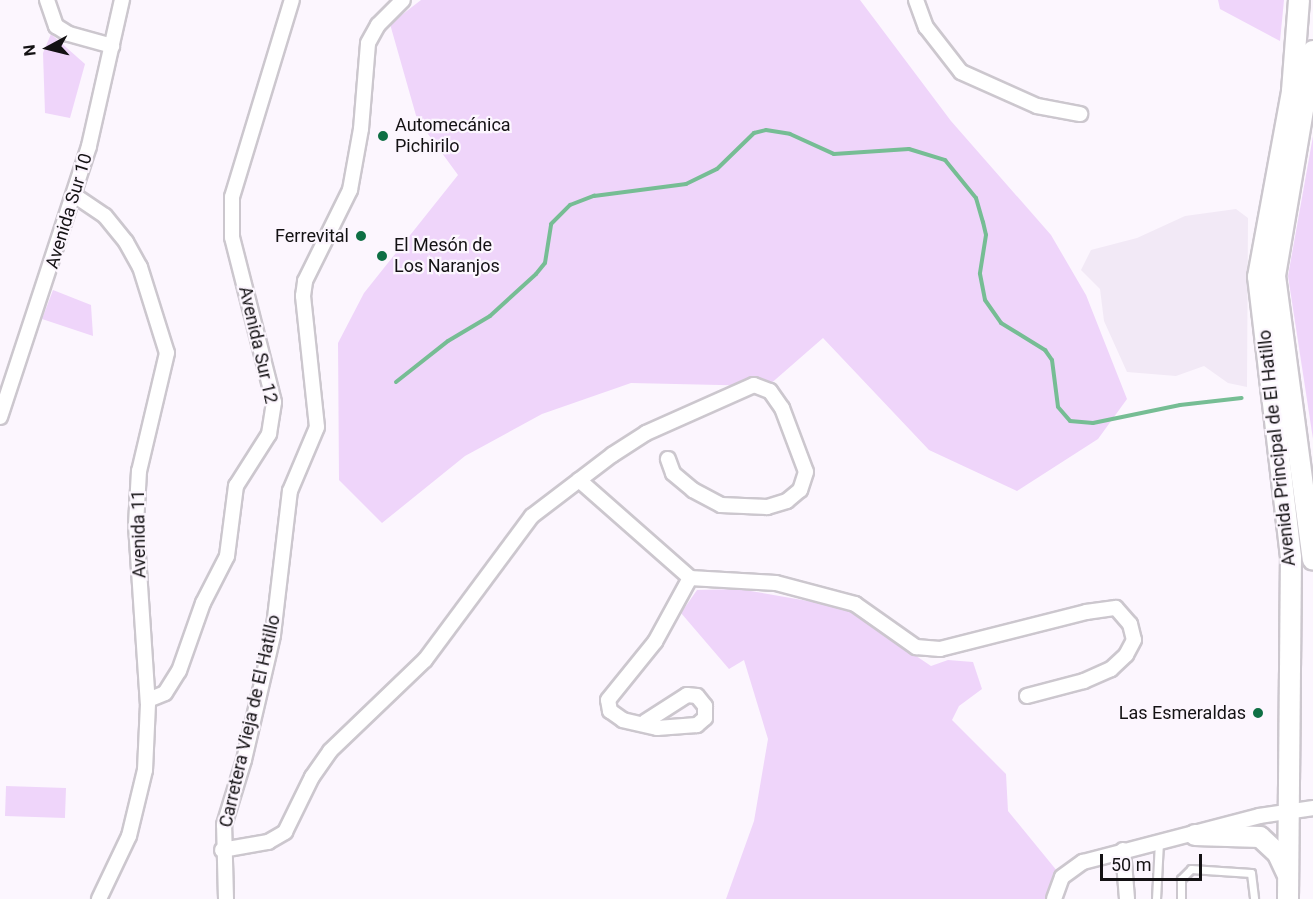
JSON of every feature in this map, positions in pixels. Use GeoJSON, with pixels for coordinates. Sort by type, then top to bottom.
{"type":"FeatureCollection","features":[{"type":"Feature","properties":{"kind":"main road","name":"Avenida Principal de El Hatillo"},"geometry":{"type":"LineString","coordinates":[[1288,899],[1291,557],[1258,277],[1292,91],[1299,0]]}},
{"type":"Feature","properties":{"kind":"main road","name":"Avenida Principal de El Hatillo"},"geometry":{"type":"LineString","coordinates":[[1313,51],[1275,276],[1313,559]]}},
{"type":"Feature","properties":{"kind":"main road"},"geometry":{"type":"LineString","coordinates":[[1195,835],[1260,837],[1278,854],[1288,875]]}},
{"type":"Feature","properties":{"kind":"street"},"geometry":{"type":"LineString","coordinates":[[47,0],[56,26],[69,34],[111,46]]}},
{"type":"Feature","properties":{"kind":"street","name":"Avenida Sur 10"},"geometry":{"type":"LineString","coordinates":[[1,412],[74,195],[122,0]]}},
{"type":"Feature","properties":{"kind":"street","name":"Avenida Sur 12"},"geometry":{"type":"LineString","coordinates":[[148,700],[165,693],[179,671],[203,603],[227,556],[236,486],[269,434],[274,402],[232,237],[232,197],[292,0]]}},
{"type":"Feature","properties":{"kind":"street","name":"Carretera Vieja de El Hatillo"},"geometry":{"type":"LineString","coordinates":[[226,899],[222,850],[224,825],[244,760],[273,635],[290,491],[316,428],[303,296],[305,281],[350,190],[361,129],[368,43],[378,25],[403,0]]}},
{"type":"Feature","properties":{"kind":"street"},"geometry":{"type":"LineString","coordinates":[[916,0],[926,27],[961,72],[1037,106],[1080,114]]}},
{"type":"Feature","properties":{"kind":"street","name":"Avenida 11"},"geometry":{"type":"LineString","coordinates":[[74,195],[105,216],[126,242],[140,267],[167,353],[139,471],[136,525],[148,700],[141,800],[129,836],[99,899]]}},
{"type":"Feature","properties":{"kind":"street"},"geometry":{"type":"LineString","coordinates":[[222,850],[268,842],[285,832],[312,777],[330,751],[425,660],[532,516],[646,433],[754,386],[770,391],[782,408],[806,472],[800,490],[788,501],[767,507],[721,505],[693,490],[673,473],[668,459]]}},
{"type":"Feature","properties":{"kind":"street"},"geometry":{"type":"LineString","coordinates":[[579,480],[690,578],[776,583],[855,604],[916,646],[940,649],[1086,612],[1116,608],[1130,624],[1134,640],[1126,656],[1111,669],[1083,681],[1027,696]]}},
{"type":"Feature","properties":{"kind":"street"},"geometry":{"type":"LineString","coordinates":[[645,722],[623,720],[610,711],[608,700],[655,642],[690,578]]}},
{"type":"Feature","properties":{"kind":"street"},"geometry":{"type":"LineString","coordinates":[[1054,899],[1062,878],[1083,862],[1290,809],[1313,808]]}},
{"type":"Feature","properties":{"kind":"street"},"geometry":{"type":"LineString","coordinates":[[1123,850],[1127,899]]}},
{"type":"Feature","properties":{"kind":"lane"},"geometry":{"type":"LineString","coordinates":[[1156,899],[1159,841]]}},
{"type":"Feature","properties":{"kind":"lane"},"geometry":{"type":"LineString","coordinates":[[1181,899],[1181,879],[1191,869],[1251,873],[1254,899]]}},
{"type":"Feature","properties":{"kind":"shaded area"},"geometry":{"type":"Polygon","coordinates":[[[421,0],[860,0],[951,121],[1051,235],[1086,295],[1127,399],[1098,439],[1017,491],[929,450],[823,338],[768,386],[631,383],[542,414],[465,456],[382,523],[339,480],[338,343],[364,293],[458,175],[417,119],[390,24],[421,0]]]}},
{"type":"Feature","properties":{"kind":"shaded area"},"geometry":{"type":"Polygon","coordinates":[[[1218,0],[1284,0],[1280,41],[1220,9],[1218,0]]]}},
{"type":"Feature","properties":{"kind":"shaded area"},"geometry":{"type":"Polygon","coordinates":[[[51,34],[85,64],[70,118],[45,113],[43,53],[51,34]]]}},
{"type":"Feature","properties":{"kind":"shaded area"},"geometry":{"type":"Polygon","coordinates":[[[1313,136],[1313,439],[1288,276],[1313,136]]]}},
{"type":"Feature","properties":{"kind":"shaded area"},"geometry":{"type":"Polygon","coordinates":[[[1236,209],[1248,218],[1247,387],[1228,383],[1204,366],[1176,376],[1127,372],[1104,321],[1100,289],[1081,270],[1091,250],[1137,238],[1185,216],[1236,209]]]}},
{"type":"Feature","properties":{"kind":"shaded area"},"geometry":{"type":"Polygon","coordinates":[[[53,290],[91,305],[93,336],[42,319],[53,290]]]}},
{"type":"Feature","properties":{"kind":"shaded area"},"geometry":{"type":"Polygon","coordinates":[[[739,589],[854,609],[882,633],[931,666],[948,660],[973,662],[982,689],[959,706],[952,720],[1006,774],[1008,811],[1062,877],[1054,899],[726,899],[754,821],[768,739],[744,660],[729,669],[681,613],[697,590],[739,589]]]}},
{"type":"Feature","properties":{"kind":"shaded area"},"geometry":{"type":"Polygon","coordinates":[[[6,786],[66,788],[65,818],[5,816],[6,786]]]}},
{"type":"Feature","properties":{"kind":"waterway"},"geometry":{"type":"LineString","coordinates":[[396,382],[448,341],[490,316],[536,274],[545,263],[551,224],[570,205],[594,196],[686,184],[717,169],[754,133],[766,130],[790,134],[834,154],[909,149],[945,160],[976,198],[983,222],[986,235],[980,274],[985,300],[1001,323],[1045,350],[1052,360],[1058,407],[1070,421],[1093,423],[1180,405],[1242,398]]}},
{"type":"Feature","properties":{"kind":"place","name":"Automecánica Pichirilo"},"geometry":{"type":"Point","coordinates":[383,136]}},
{"type":"Feature","properties":{"kind":"place","name":"Ferrevital"},"geometry":{"type":"Point","coordinates":[361,236]}},
{"type":"Feature","properties":{"kind":"place","name":"El Mesón de Los Naranjos"},"geometry":{"type":"Point","coordinates":[382,256]}},
{"type":"Feature","properties":{"kind":"place","name":"Las Esmeraldas"},"geometry":{"type":"Point","coordinates":[1258,713]}}]}
